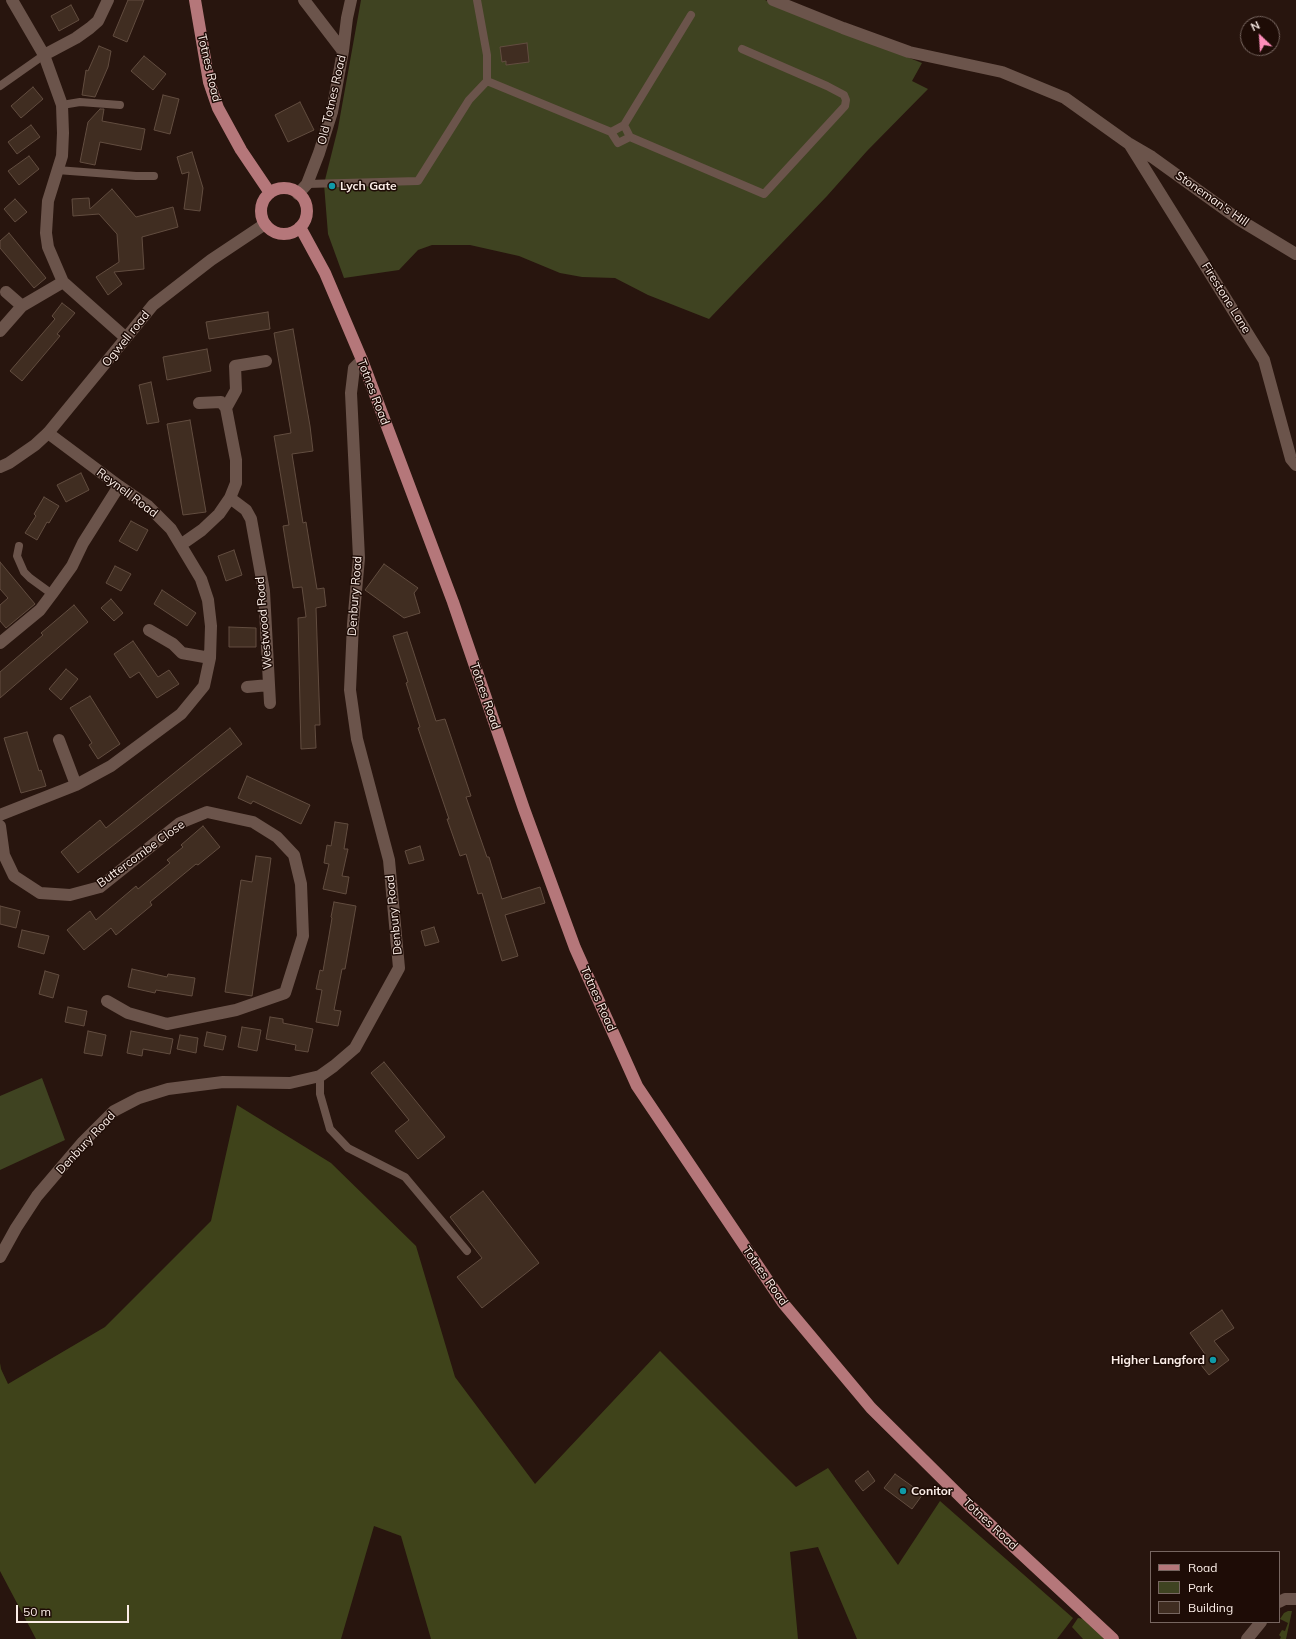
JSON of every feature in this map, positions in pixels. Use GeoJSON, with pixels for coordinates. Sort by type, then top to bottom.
{"type":"FeatureCollection","features":[{"type":"Feature","properties":{"kind":"main road","name":"Totnes Road"},"geometry":{"type":"LineString","coordinates":[[195,0],[209,82],[218,108],[240,150],[270,193]]}},
{"type":"Feature","properties":{"kind":"main road"},"geometry":{"type":"LineString","coordinates":[[282,188],[294,191],[298,194],[306,205],[305,218],[300,227],[294,231],[283,234],[274,232],[265,224],[261,216],[261,209],[265,198],[270,193],[282,188]]}},
{"type":"Feature","properties":{"kind":"main road","name":"Totnes Road"},"geometry":{"type":"LineString","coordinates":[[300,227],[325,273],[362,360],[453,602],[524,808],[575,948],[637,1086],[783,1303],[870,1408],[970,1506],[1113,1639]]}},
{"type":"Feature","properties":{"kind":"street"},"geometry":{"type":"LineString","coordinates":[[12,0],[44,55],[62,105],[62,156],[48,201],[46,233],[48,247],[63,282],[126,338]]}},
{"type":"Feature","properties":{"kind":"street"},"geometry":{"type":"LineString","coordinates":[[44,55],[76,38],[90,28],[98,21],[108,0]]}},
{"type":"Feature","properties":{"kind":"street"},"geometry":{"type":"LineString","coordinates":[[304,0],[343,50]]}},
{"type":"Feature","properties":{"kind":"street","name":"Old Totnes Road"},"geometry":{"type":"LineString","coordinates":[[298,194],[307,184],[332,112],[351,0]]}},
{"type":"Feature","properties":{"kind":"street","name":"Stoneman's Hill"},"geometry":{"type":"LineString","coordinates":[[773,0],[909,52],[1002,72],[1065,98],[1128,143],[1152,157],[1238,219],[1296,254]]}},
{"type":"Feature","properties":{"kind":"street","name":"Firestone Lane"},"geometry":{"type":"LineString","coordinates":[[1128,143],[1264,360],[1291,459],[1296,465]]}},
{"type":"Feature","properties":{"kind":"street","name":"Ogwell road"},"geometry":{"type":"LineString","coordinates":[[0,467],[9,463],[35,445],[48,433],[153,305],[211,260],[265,224]]}},
{"type":"Feature","properties":{"kind":"street"},"geometry":{"type":"LineString","coordinates":[[0,331],[22,306],[63,282]]}},
{"type":"Feature","properties":{"kind":"street"},"geometry":{"type":"LineString","coordinates":[[6,292],[22,306]]}},
{"type":"Feature","properties":{"kind":"street","name":"Denbury Road"},"geometry":{"type":"LineString","coordinates":[[0,1257],[16,1228],[37,1196],[83,1142],[114,1111],[139,1098],[168,1089],[223,1082],[290,1083],[320,1076],[355,1048],[399,968],[389,860],[357,739],[350,690],[353,624],[359,558],[351,393],[354,368],[362,360]]}},
{"type":"Feature","properties":{"kind":"street"},"geometry":{"type":"LineString","coordinates":[[226,408],[236,390],[235,366],[266,361]]}},
{"type":"Feature","properties":{"kind":"street"},"geometry":{"type":"LineString","coordinates":[[182,544],[202,530],[219,514],[230,498],[236,483],[236,460],[226,408],[221,402],[199,403]]}},
{"type":"Feature","properties":{"kind":"street","name":"Reynell Road"},"geometry":{"type":"LineString","coordinates":[[0,815],[76,785],[110,766],[181,714],[204,686],[210,658],[212,626],[208,600],[201,579],[182,544],[171,529],[148,506],[48,433]]}},
{"type":"Feature","properties":{"kind":"street"},"geometry":{"type":"LineString","coordinates":[[0,643],[40,610],[72,566],[82,542],[119,486]]}},
{"type":"Feature","properties":{"kind":"street","name":"Westwood Road"},"geometry":{"type":"LineString","coordinates":[[230,498],[246,510],[251,519],[264,591],[270,703]]}},
{"type":"Feature","properties":{"kind":"street"},"geometry":{"type":"LineString","coordinates":[[149,630],[173,644],[182,653],[210,658]]}},
{"type":"Feature","properties":{"kind":"street","name":"Westwood Road"},"geometry":{"type":"LineString","coordinates":[[247,687],[269,685]]}},
{"type":"Feature","properties":{"kind":"street"},"geometry":{"type":"LineString","coordinates":[[59,740],[76,785]]}},
{"type":"Feature","properties":{"kind":"street","name":"Buttercombe Close"},"geometry":{"type":"LineString","coordinates":[[0,826],[4,855],[14,876],[40,893],[70,895],[100,887],[180,823],[207,812],[253,822],[276,837],[294,855],[301,884],[303,936],[285,993],[236,1010],[166,1024],[128,1013],[107,1001]]}},
{"type":"Feature","properties":{"kind":"street"},"geometry":{"type":"LineString","coordinates":[[1280,1602],[1285,1599],[1296,1599]]}},
{"type":"Feature","properties":{"kind":"street"},"geometry":{"type":"LineString","coordinates":[[1247,1639],[1260,1623]]}},
{"type":"Feature","properties":{"kind":"lane"},"geometry":{"type":"LineString","coordinates":[[307,184],[418,181],[469,100],[487,81],[487,55],[477,0]]}},
{"type":"Feature","properties":{"kind":"lane"},"geometry":{"type":"LineString","coordinates":[[612,132],[624,125],[690,15]]}},
{"type":"Feature","properties":{"kind":"lane"},"geometry":{"type":"LineString","coordinates":[[624,125],[630,137],[764,194],[845,106],[846,100],[844,95],[827,86],[742,49]]}},
{"type":"Feature","properties":{"kind":"lane"},"geometry":{"type":"LineString","coordinates":[[0,86],[44,55]]}},
{"type":"Feature","properties":{"kind":"lane"},"geometry":{"type":"LineString","coordinates":[[487,81],[612,132],[618,143],[630,137]]}},
{"type":"Feature","properties":{"kind":"lane"},"geometry":{"type":"LineString","coordinates":[[62,105],[80,102],[120,105]]}},
{"type":"Feature","properties":{"kind":"lane"},"geometry":{"type":"LineString","coordinates":[[57,170],[154,176]]}},
{"type":"Feature","properties":{"kind":"lane"},"geometry":{"type":"LineString","coordinates":[[19,546],[17,556],[24,572],[52,594]]}},
{"type":"Feature","properties":{"kind":"lane"},"geometry":{"type":"LineString","coordinates":[[320,1076],[320,1094],[330,1129],[348,1148],[405,1177],[466,1251]]}},
{"type":"Feature","properties":{"kind":"green space"},"geometry":{"type":"Polygon","coordinates":[[[361,0],[765,0],[922,63],[912,81],[928,89],[867,151],[827,196],[709,319],[648,295],[615,278],[582,277],[560,273],[519,256],[470,245],[432,245],[418,250],[399,270],[344,278],[328,234],[324,184],[338,128],[361,0]]]}},
{"type":"Feature","properties":{"kind":"green space"},"geometry":{"type":"Polygon","coordinates":[[[42,1078],[65,1140],[0,1170],[0,1096],[42,1078]]]}},
{"type":"Feature","properties":{"kind":"green space"},"geometry":{"type":"Polygon","coordinates":[[[237,1105],[331,1163],[416,1246],[455,1377],[535,1484],[660,1351],[796,1487],[828,1468],[898,1565],[940,1501],[1073,1618],[1057,1639],[857,1639],[818,1547],[790,1552],[798,1639],[431,1639],[401,1536],[374,1526],[341,1639],[36,1639],[0,1571],[0,1363],[1,1369],[8,1384],[105,1327],[211,1221],[237,1105]]]}},
{"type":"Feature","properties":{"kind":"green space"},"geometry":{"type":"Polygon","coordinates":[[[1292,1611],[1286,1639],[1280,1639],[1281,1637],[1279,1635],[1282,1630],[1285,1631],[1288,1623],[1280,1619],[1284,1613],[1292,1611]]]}},
{"type":"Feature","properties":{"kind":"green space"},"geometry":{"type":"Polygon","coordinates":[[[1078,1618],[1085,1619],[1107,1639],[1083,1639],[1072,1627],[1078,1618]]]}},
{"type":"Feature","properties":{"kind":"building"},"geometry":{"type":"Polygon","coordinates":[[[128,0],[144,0],[127,42],[113,36],[128,0]]]}},
{"type":"Feature","properties":{"kind":"building"},"geometry":{"type":"Polygon","coordinates":[[[71,5],[79,20],[59,31],[51,16],[71,5]]]}},
{"type":"Feature","properties":{"kind":"building"},"geometry":{"type":"Polygon","coordinates":[[[527,43],[529,62],[506,65],[506,61],[502,62],[500,47],[527,43]]]}},
{"type":"Feature","properties":{"kind":"building"},"geometry":{"type":"Polygon","coordinates":[[[99,46],[111,51],[108,67],[95,97],[82,95],[86,70],[88,71],[99,46]]]}},
{"type":"Feature","properties":{"kind":"building"},"geometry":{"type":"Polygon","coordinates":[[[144,56],[166,74],[153,90],[131,71],[144,56]]]}},
{"type":"Feature","properties":{"kind":"building"},"geometry":{"type":"Polygon","coordinates":[[[33,87],[43,99],[21,118],[11,106],[33,87]]]}},
{"type":"Feature","properties":{"kind":"building"},"geometry":{"type":"Polygon","coordinates":[[[163,95],[179,99],[170,134],[154,130],[163,95]]]}},
{"type":"Feature","properties":{"kind":"building"},"geometry":{"type":"Polygon","coordinates":[[[300,102],[314,130],[288,142],[275,115],[300,102]]]}},
{"type":"Feature","properties":{"kind":"building"},"geometry":{"type":"Polygon","coordinates":[[[100,109],[104,109],[102,121],[145,129],[141,150],[100,142],[95,165],[80,162],[88,122],[100,109]]]}},
{"type":"Feature","properties":{"kind":"building"},"geometry":{"type":"Polygon","coordinates":[[[31,125],[40,137],[17,154],[8,142],[31,125]]]}},
{"type":"Feature","properties":{"kind":"building"},"geometry":{"type":"Polygon","coordinates":[[[192,152],[203,188],[200,211],[184,209],[189,172],[182,174],[177,157],[192,152]]]}},
{"type":"Feature","properties":{"kind":"building"},"geometry":{"type":"Polygon","coordinates":[[[29,156],[39,169],[19,185],[8,171],[29,156]]]}},
{"type":"Feature","properties":{"kind":"building"},"geometry":{"type":"Polygon","coordinates":[[[112,189],[136,217],[173,207],[178,227],[142,237],[144,269],[114,272],[122,284],[108,295],[96,277],[119,262],[117,234],[99,214],[73,216],[72,199],[89,198],[90,209],[112,189]]]}},
{"type":"Feature","properties":{"kind":"building"},"geometry":{"type":"Polygon","coordinates":[[[15,199],[27,212],[15,222],[4,209],[15,199]]]}},
{"type":"Feature","properties":{"kind":"building"},"geometry":{"type":"Polygon","coordinates":[[[9,233],[46,278],[34,288],[0,248],[0,241],[9,233]]]}},
{"type":"Feature","properties":{"kind":"building"},"geometry":{"type":"Polygon","coordinates":[[[62,303],[75,313],[57,334],[60,336],[22,381],[10,371],[55,319],[52,316],[62,303]]]}},
{"type":"Feature","properties":{"kind":"building"},"geometry":{"type":"Polygon","coordinates":[[[268,312],[270,329],[209,339],[206,322],[268,312]]]}},
{"type":"Feature","properties":{"kind":"building"},"geometry":{"type":"Polygon","coordinates":[[[293,329],[313,451],[292,454],[303,523],[306,522],[317,589],[324,588],[326,606],[316,608],[320,725],[315,725],[316,748],[301,749],[298,618],[306,617],[302,587],[293,588],[283,526],[289,525],[274,436],[291,433],[274,333],[293,329]]]}},
{"type":"Feature","properties":{"kind":"building"},"geometry":{"type":"Polygon","coordinates":[[[207,349],[211,371],[167,380],[163,357],[207,349]]]}},
{"type":"Feature","properties":{"kind":"building"},"geometry":{"type":"Polygon","coordinates":[[[151,382],[159,422],[147,424],[139,385],[151,382]]]}},
{"type":"Feature","properties":{"kind":"building"},"geometry":{"type":"Polygon","coordinates":[[[190,420],[206,512],[183,515],[167,424],[190,420]]]}},
{"type":"Feature","properties":{"kind":"building"},"geometry":{"type":"Polygon","coordinates":[[[81,473],[89,490],[66,502],[57,485],[81,473]]]}},
{"type":"Feature","properties":{"kind":"building"},"geometry":{"type":"Polygon","coordinates":[[[44,497],[59,506],[49,523],[47,522],[37,540],[25,533],[36,516],[34,514],[44,497]]]}},
{"type":"Feature","properties":{"kind":"building"},"geometry":{"type":"Polygon","coordinates":[[[131,521],[148,530],[137,551],[119,541],[131,521]]]}},
{"type":"Feature","properties":{"kind":"building"},"geometry":{"type":"Polygon","coordinates":[[[234,550],[242,575],[226,581],[218,556],[234,550]]]}},
{"type":"Feature","properties":{"kind":"building"},"geometry":{"type":"Polygon","coordinates":[[[0,562],[35,604],[6,628],[0,621],[0,605],[8,598],[0,589],[0,562]]]}},
{"type":"Feature","properties":{"kind":"building"},"geometry":{"type":"Polygon","coordinates":[[[384,564],[418,588],[414,593],[420,613],[404,618],[365,590],[384,564]]]}},
{"type":"Feature","properties":{"kind":"building"},"geometry":{"type":"Polygon","coordinates":[[[115,566],[131,574],[121,591],[106,583],[115,566]]]}},
{"type":"Feature","properties":{"kind":"building"},"geometry":{"type":"Polygon","coordinates":[[[162,590],[196,613],[187,626],[154,604],[162,590]]]}},
{"type":"Feature","properties":{"kind":"building"},"geometry":{"type":"Polygon","coordinates":[[[111,599],[123,613],[114,621],[101,608],[111,599]]]}},
{"type":"Feature","properties":{"kind":"building"},"geometry":{"type":"Polygon","coordinates":[[[74,605],[88,622],[0,698],[0,672],[43,635],[41,633],[74,605]]]}},
{"type":"Feature","properties":{"kind":"building"},"geometry":{"type":"Polygon","coordinates":[[[229,627],[256,628],[256,647],[229,647],[229,627]]]}},
{"type":"Feature","properties":{"kind":"building"},"geometry":{"type":"Polygon","coordinates":[[[407,632],[436,721],[445,719],[471,796],[466,797],[487,857],[489,857],[502,899],[540,887],[545,903],[505,915],[518,956],[502,961],[482,893],[478,894],[466,854],[460,856],[447,819],[449,819],[418,728],[420,727],[406,683],[408,682],[393,636],[407,632]]]}},
{"type":"Feature","properties":{"kind":"building"},"geometry":{"type":"Polygon","coordinates":[[[133,641],[158,677],[169,670],[179,684],[157,698],[139,672],[130,678],[114,654],[133,641]]]}},
{"type":"Feature","properties":{"kind":"building"},"geometry":{"type":"Polygon","coordinates":[[[66,669],[78,679],[61,700],[49,689],[66,669]]]}},
{"type":"Feature","properties":{"kind":"building"},"geometry":{"type":"Polygon","coordinates":[[[90,696],[120,744],[98,759],[89,745],[92,743],[70,708],[90,696]]]}},
{"type":"Feature","properties":{"kind":"building"},"geometry":{"type":"Polygon","coordinates":[[[230,728],[242,744],[78,873],[61,852],[100,820],[106,828],[230,728]]]}},
{"type":"Feature","properties":{"kind":"building"},"geometry":{"type":"Polygon","coordinates":[[[27,732],[39,771],[41,770],[46,786],[21,793],[4,738],[27,732]]]}},
{"type":"Feature","properties":{"kind":"building"},"geometry":{"type":"Polygon","coordinates":[[[247,776],[310,805],[301,824],[253,801],[251,804],[238,798],[247,776]]]}},
{"type":"Feature","properties":{"kind":"building"},"geometry":{"type":"Polygon","coordinates":[[[335,822],[348,824],[344,849],[348,849],[342,876],[349,877],[346,894],[323,889],[329,864],[324,863],[327,845],[331,846],[335,822]]]}},
{"type":"Feature","properties":{"kind":"building"},"geometry":{"type":"Polygon","coordinates":[[[203,826],[220,847],[198,865],[196,864],[150,902],[152,905],[116,935],[111,928],[84,950],[67,930],[90,911],[96,920],[136,886],[138,889],[170,863],[167,860],[183,847],[181,845],[203,826]]]}},
{"type":"Feature","properties":{"kind":"building"},"geometry":{"type":"Polygon","coordinates":[[[420,846],[424,860],[409,864],[405,851],[420,846]]]}},
{"type":"Feature","properties":{"kind":"building"},"geometry":{"type":"Polygon","coordinates":[[[256,856],[271,858],[252,996],[225,992],[241,880],[252,882],[256,856]]]}},
{"type":"Feature","properties":{"kind":"building"},"geometry":{"type":"Polygon","coordinates":[[[334,902],[356,906],[345,969],[342,969],[334,1010],[341,1011],[338,1026],[316,1022],[322,990],[316,989],[320,970],[323,971],[334,902]]]}},
{"type":"Feature","properties":{"kind":"building"},"geometry":{"type":"Polygon","coordinates":[[[0,906],[20,911],[16,928],[0,924],[0,906]]]}},
{"type":"Feature","properties":{"kind":"building"},"geometry":{"type":"Polygon","coordinates":[[[434,927],[439,942],[425,946],[421,931],[434,927]]]}},
{"type":"Feature","properties":{"kind":"building"},"geometry":{"type":"Polygon","coordinates":[[[22,930],[49,936],[44,954],[18,947],[22,930]]]}},
{"type":"Feature","properties":{"kind":"building"},"geometry":{"type":"Polygon","coordinates":[[[132,969],[167,977],[168,974],[195,978],[192,996],[156,990],[155,993],[128,987],[132,969]]]}},
{"type":"Feature","properties":{"kind":"building"},"geometry":{"type":"Polygon","coordinates":[[[45,971],[59,975],[53,998],[39,994],[45,971]]]}},
{"type":"Feature","properties":{"kind":"building"},"geometry":{"type":"Polygon","coordinates":[[[68,1007],[87,1011],[84,1026],[65,1022],[68,1007]]]}},
{"type":"Feature","properties":{"kind":"building"},"geometry":{"type":"Polygon","coordinates":[[[270,1017],[283,1019],[283,1023],[313,1029],[308,1052],[295,1050],[296,1045],[266,1039],[270,1017]]]}},
{"type":"Feature","properties":{"kind":"building"},"geometry":{"type":"Polygon","coordinates":[[[242,1027],[261,1030],[257,1051],[238,1047],[242,1027]]]}},
{"type":"Feature","properties":{"kind":"building"},"geometry":{"type":"Polygon","coordinates":[[[88,1031],[106,1035],[102,1056],[84,1053],[88,1031]]]}},
{"type":"Feature","properties":{"kind":"building"},"geometry":{"type":"Polygon","coordinates":[[[131,1031],[173,1039],[170,1054],[143,1049],[142,1056],[127,1053],[131,1031]]]}},
{"type":"Feature","properties":{"kind":"building"},"geometry":{"type":"Polygon","coordinates":[[[207,1032],[226,1036],[223,1050],[204,1046],[207,1032]]]}},
{"type":"Feature","properties":{"kind":"building"},"geometry":{"type":"Polygon","coordinates":[[[180,1035],[198,1038],[196,1053],[177,1049],[180,1035]]]}},
{"type":"Feature","properties":{"kind":"building"},"geometry":{"type":"Polygon","coordinates":[[[384,1062],[445,1137],[418,1159],[395,1131],[409,1120],[371,1073],[384,1062]]]}},
{"type":"Feature","properties":{"kind":"building"},"geometry":{"type":"Polygon","coordinates":[[[483,1191],[539,1263],[482,1308],[457,1277],[482,1258],[450,1217],[483,1191]]]}},
{"type":"Feature","properties":{"kind":"building"},"geometry":{"type":"Polygon","coordinates":[[[1222,1310],[1234,1328],[1214,1341],[1229,1360],[1209,1375],[1197,1360],[1205,1354],[1190,1333],[1222,1310]]]}},
{"type":"Feature","properties":{"kind":"building"},"geometry":{"type":"Polygon","coordinates":[[[868,1471],[875,1481],[863,1491],[855,1481],[868,1471]]]}},
{"type":"Feature","properties":{"kind":"building","name":"Conitor"},"geometry":{"type":"Polygon","coordinates":[[[895,1474],[923,1494],[912,1509],[884,1488],[895,1474]]]}},
{"type":"Feature","properties":{"kind":"place","name":"Lych Gate"},"geometry":{"type":"Point","coordinates":[332,186]}},
{"type":"Feature","properties":{"kind":"place","name":"Higher Langford"},"geometry":{"type":"Point","coordinates":[1213,1360]}},
{"type":"Feature","properties":{"kind":"place","name":"Conitor"},"geometry":{"type":"Point","coordinates":[903,1491]}}]}
